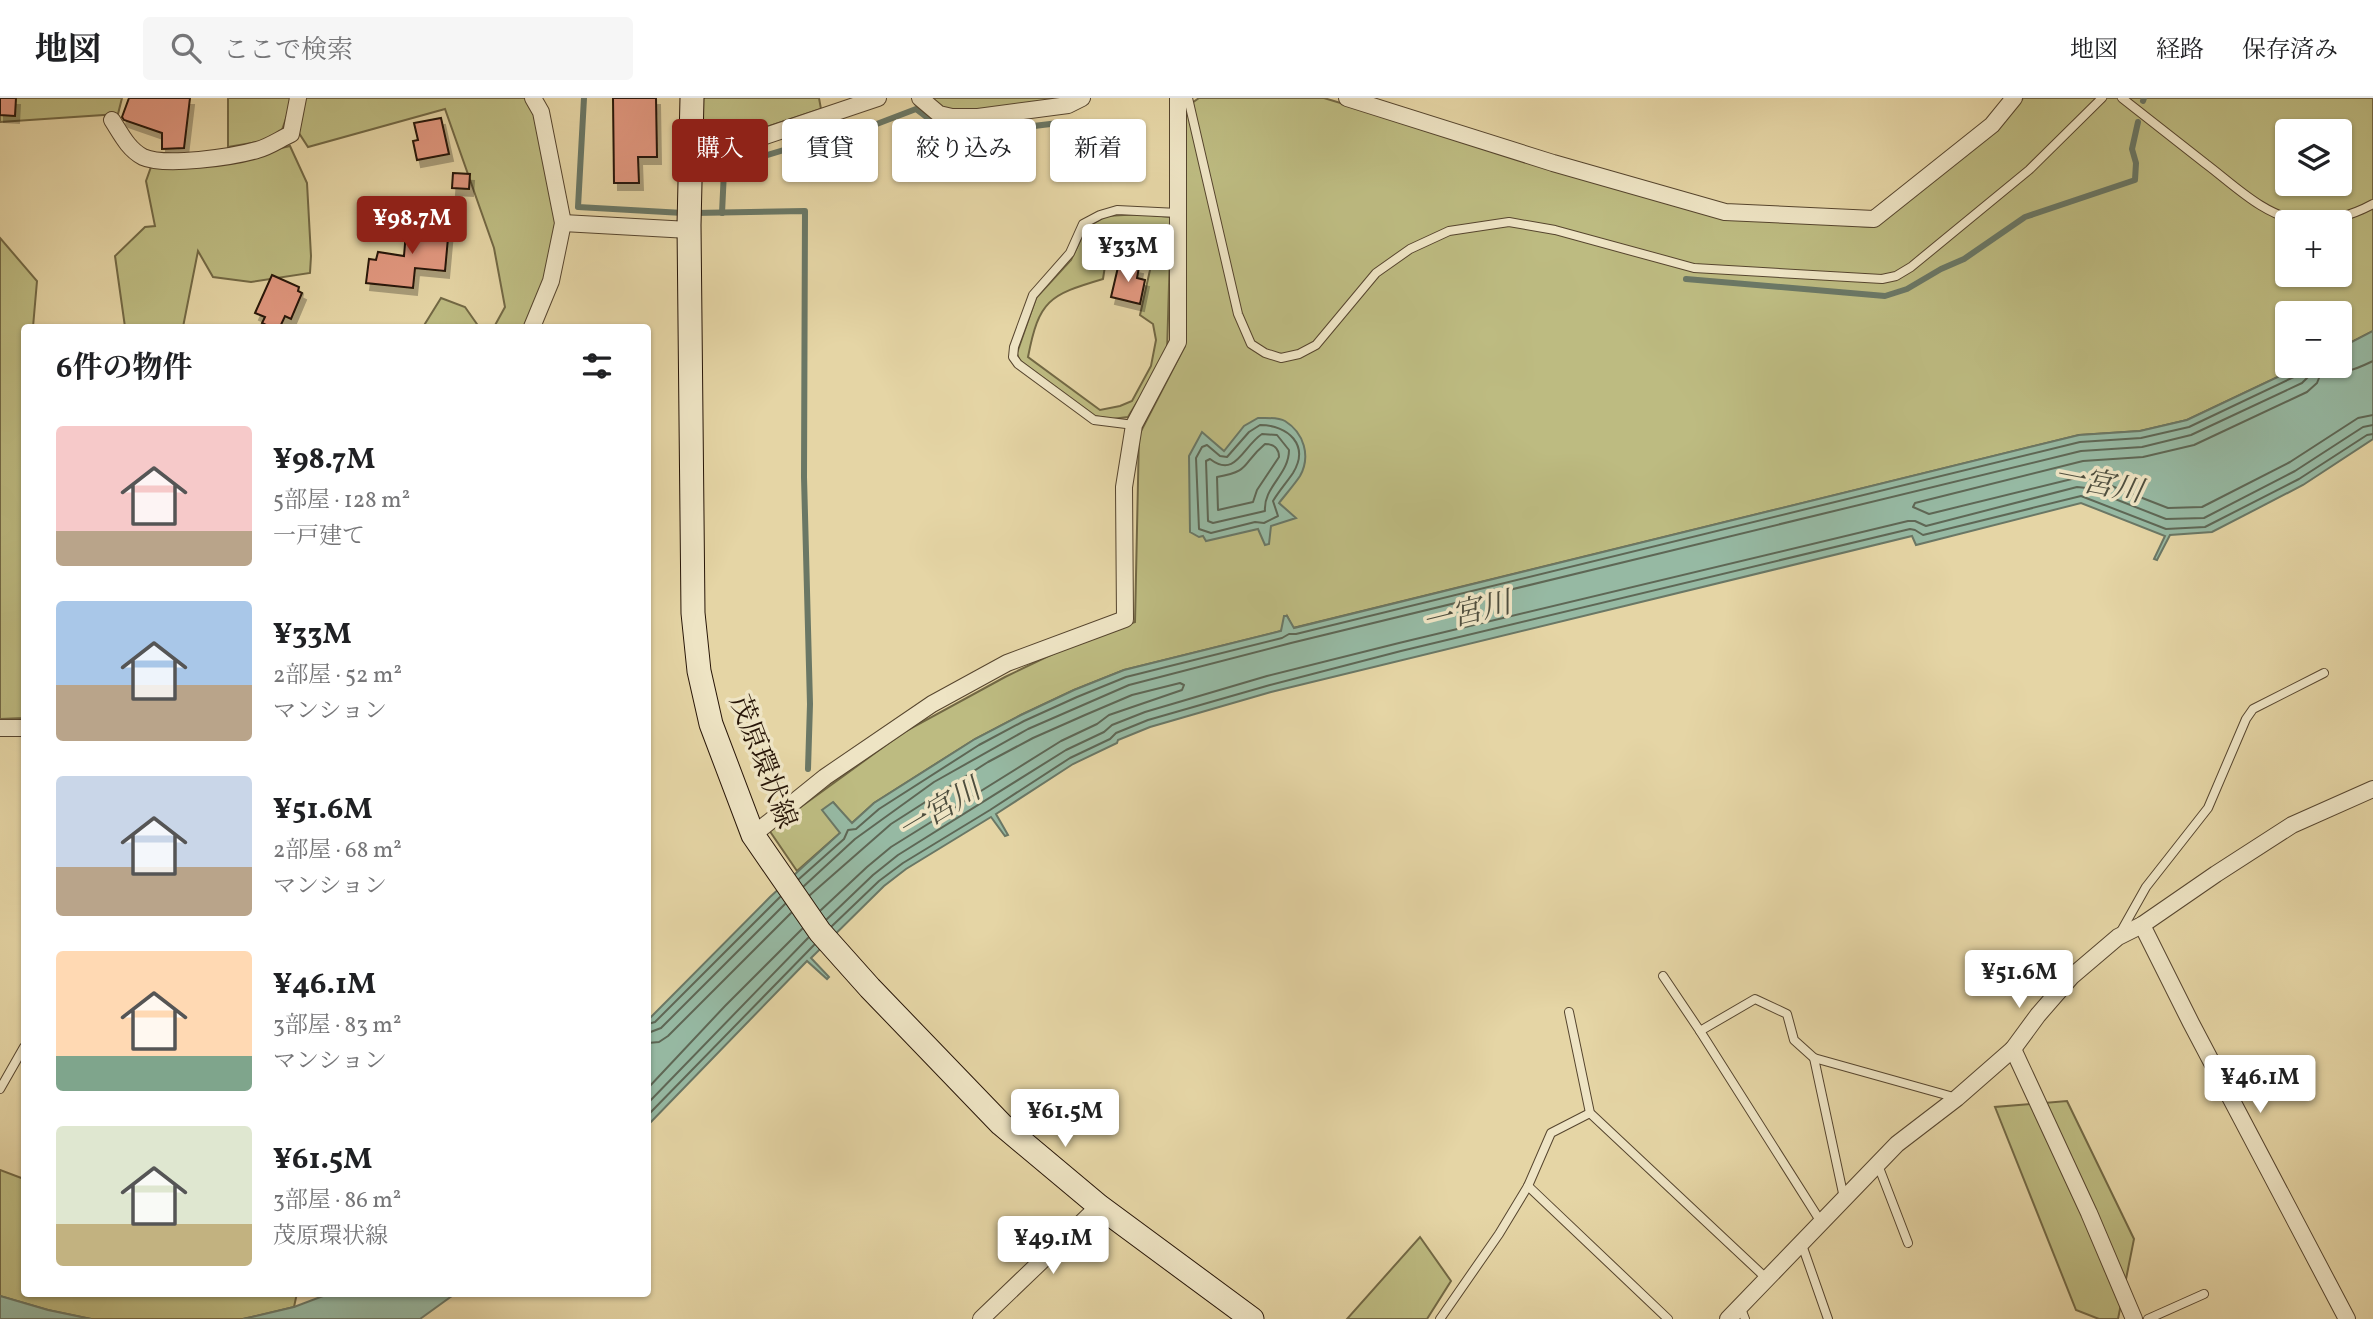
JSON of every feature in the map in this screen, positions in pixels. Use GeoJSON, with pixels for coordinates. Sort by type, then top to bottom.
{"type":"FeatureCollection","features":[{"type":"Feature","properties":{"kind":"main road","name":"茂原環状線"},"geometry":{"type":"LineString","coordinates":[[692,98],[692,119]]}},
{"type":"Feature","properties":{"kind":"main road","name":"茂原環状線"},"geometry":{"type":"LineString","coordinates":[[690,182],[693,613],[699,671],[711,724],[753,835],[820,933],[1001,1124],[1099,1206],[1252,1319]]}},
{"type":"Feature","properties":{"kind":"street"},"geometry":{"type":"LineString","coordinates":[[112,120],[127,144],[141,156],[152,160],[182,162],[258,150],[291,134],[298,98]]}},
{"type":"Feature","properties":{"kind":"street"},"geometry":{"type":"LineString","coordinates":[[533,98],[541,112],[563,223],[551,281],[533,324]]}},
{"type":"Feature","properties":{"kind":"street"},"geometry":{"type":"LineString","coordinates":[[768,135],[878,98]]}},
{"type":"Feature","properties":{"kind":"street"},"geometry":{"type":"LineString","coordinates":[[920,98],[939,114],[978,117],[1069,105],[1082,98]]}},
{"type":"Feature","properties":{"kind":"street"},"geometry":{"type":"LineString","coordinates":[[753,835],[825,777],[932,704],[1006,663],[1125,619],[1124,487],[1134,425],[1178,342],[1178,98]]}},
{"type":"Feature","properties":{"kind":"street"},"geometry":{"type":"LineString","coordinates":[[1347,98],[1553,163],[1725,212],[1874,219],[1992,125],[2014,98]]}},
{"type":"Feature","properties":{"kind":"street"},"geometry":{"type":"LineString","coordinates":[[563,223],[689,228]]}},
{"type":"Feature","properties":{"kind":"street"},"geometry":{"type":"LineString","coordinates":[[0,728],[21,728]]}},
{"type":"Feature","properties":{"kind":"street"},"geometry":{"type":"LineString","coordinates":[[1728,1319],[1743,1312],[1766,1278],[1897,1144],[1957,1098],[2013,1049],[2071,977],[2118,937],[2142,925],[2292,825],[2373,789]]}},
{"type":"Feature","properties":{"kind":"street"},"geometry":{"type":"LineString","coordinates":[[2142,925],[2190,1023],[2347,1319]]}},
{"type":"Feature","properties":{"kind":"street"},"geometry":{"type":"LineString","coordinates":[[2013,1049],[2089,1213],[2134,1319]]}},
{"type":"Feature","properties":{"kind":"street"},"geometry":{"type":"LineString","coordinates":[[981,1319],[1099,1206]]}},
{"type":"Feature","properties":{"kind":"lane"},"geometry":{"type":"LineString","coordinates":[[1188,98],[1238,314],[1251,344],[1265,353],[1281,358],[1298,354],[1316,345],[1376,273],[1410,249],[1449,231],[1509,222],[1555,230],[1694,268],[1882,279],[1896,276],[1911,267],[2029,170],[2102,98]]}},
{"type":"Feature","properties":{"kind":"lane"},"geometry":{"type":"LineString","coordinates":[[2122,98],[2253,200],[2279,215],[2302,221],[2324,220],[2351,214],[2373,204]]}},
{"type":"Feature","properties":{"kind":"lane"},"geometry":{"type":"LineString","coordinates":[[1134,425],[1094,421],[1018,364],[1013,357],[1014,347],[1033,295],[1070,253],[1083,224],[1117,210],[1178,213]]}},
{"type":"Feature","properties":{"kind":"lane"},"geometry":{"type":"LineString","coordinates":[[2118,937],[2146,887],[2207,808],[2245,719],[2253,709],[2324,673]]}},
{"type":"Feature","properties":{"kind":"lane"},"geometry":{"type":"LineString","coordinates":[[1663,976],[1821,1222]]}},
{"type":"Feature","properties":{"kind":"lane"},"geometry":{"type":"LineString","coordinates":[[1700,1031],[1755,999],[1787,1014],[1794,1040],[1814,1058],[1957,1098]]}},
{"type":"Feature","properties":{"kind":"lane"},"geometry":{"type":"LineString","coordinates":[[1569,1012],[1590,1113],[1766,1278]]}},
{"type":"Feature","properties":{"kind":"lane"},"geometry":{"type":"LineString","coordinates":[[0,1089],[21,1052]]}},
{"type":"Feature","properties":{"kind":"lane"},"geometry":{"type":"LineString","coordinates":[[1814,1058],[1844,1198]]}},
{"type":"Feature","properties":{"kind":"lane"},"geometry":{"type":"LineString","coordinates":[[1440,1319],[1499,1234],[1528,1186],[1551,1133],[1590,1113]]}},
{"type":"Feature","properties":{"kind":"lane"},"geometry":{"type":"LineString","coordinates":[[1878,1164],[1908,1243]]}},
{"type":"Feature","properties":{"kind":"lane"},"geometry":{"type":"LineString","coordinates":[[1528,1186],[1668,1319]]}},
{"type":"Feature","properties":{"kind":"lane"},"geometry":{"type":"LineString","coordinates":[[1801,1242],[1828,1319]]}},
{"type":"Feature","properties":{"kind":"lane"},"geometry":{"type":"LineString","coordinates":[[2148,1319],[2204,1294]]}},
{"type":"Feature","properties":{"kind":"shaded area"},"geometry":{"type":"Polygon","coordinates":[[[0,98],[122,98],[118,114],[0,122],[0,98]]]}},
{"type":"Feature","properties":{"kind":"shaded area"},"geometry":{"type":"Polygon","coordinates":[[[228,98],[293,98],[281,133],[263,141],[228,147],[228,98]]]}},
{"type":"Feature","properties":{"kind":"shaded area"},"geometry":{"type":"Polygon","coordinates":[[[303,98],[527,98],[531,102],[558,222],[544,282],[526,324],[496,324],[505,307],[494,248],[445,109],[308,147],[297,130],[303,98]]]}},
{"type":"Feature","properties":{"kind":"shaded area"},"geometry":{"type":"Polygon","coordinates":[[[702,98],[819,98],[821,109],[791,119],[782,119],[782,122],[768,127],[768,119],[702,119],[702,98]]]}},
{"type":"Feature","properties":{"kind":"shaded area"},"geometry":{"type":"Polygon","coordinates":[[[928,98],[1067,98],[965,112],[942,109],[928,98]]]}},
{"type":"Feature","properties":{"kind":"shaded area"},"geometry":{"type":"Polygon","coordinates":[[[1199,98],[1324,98],[1719,217],[1874,227],[1998,129],[2023,98],[2373,98],[2373,331],[2352,342],[2352,301],[2275,301],[2276,378],[2187,420],[2140,431],[2079,435],[1293,628],[1287,616],[1281,631],[1124,670],[1074,690],[975,739],[874,803],[851,824],[833,802],[840,833],[797,871],[769,830],[904,732],[1005,677],[1082,640],[1135,622],[1139,435],[1185,346],[1185,108],[1199,98]]]}},
{"type":"Feature","properties":{"kind":"shaded area"},"geometry":{"type":"Polygon","coordinates":[[[290,146],[307,183],[310,273],[251,282],[213,277],[198,251],[184,324],[125,324],[115,256],[145,227],[155,226],[146,181],[151,167],[255,154],[290,146]]]}},
{"type":"Feature","properties":{"kind":"shaded area"},"geometry":{"type":"Polygon","coordinates":[[[1142,214],[1171,217],[1167,353],[1128,417],[1112,419],[1094,416],[1019,360],[1017,353],[1036,298],[1071,260],[1086,228],[1106,216],[1142,214]],[[1136,243],[1116,249],[1105,266],[1103,279],[1070,290],[1049,303],[1042,311],[1032,338],[1028,357],[1100,410],[1132,401],[1151,366],[1156,340],[1153,324],[1140,315],[1150,270],[1150,252],[1136,243]]]}},
{"type":"Feature","properties":{"kind":"shaded area"},"geometry":{"type":"Polygon","coordinates":[[[0,238],[37,281],[33,324],[21,324],[21,718],[0,719],[0,238]]]}},
{"type":"Feature","properties":{"kind":"shaded area"},"geometry":{"type":"Polygon","coordinates":[[[441,298],[465,307],[477,324],[425,324],[441,298]]]}},
{"type":"Feature","properties":{"kind":"shaded area"},"geometry":{"type":"Polygon","coordinates":[[[2067,1101],[2134,1239],[2118,1319],[2099,1319],[2076,1310],[1995,1107],[2067,1101]]]}},
{"type":"Feature","properties":{"kind":"shaded area"},"geometry":{"type":"Polygon","coordinates":[[[0,1170],[21,1178],[21,1297],[296,1297],[294,1307],[243,1319],[91,1319],[0,1296],[0,1170]]]}},
{"type":"Feature","properties":{"kind":"shaded area"},"geometry":{"type":"Polygon","coordinates":[[[1420,1237],[1451,1281],[1427,1319],[1347,1319],[1420,1237]]]}},
{"type":"Feature","properties":{"kind":"water","name":"一宮川"},"geometry":{"type":"Polygon","coordinates":[[[2373,331],[2373,439],[2303,485],[2212,532],[2170,535],[2157,560],[2154,559],[2165,536],[2081,503],[1916,545],[1912,536],[1271,692],[1150,727],[1118,740],[1117,743],[1073,764],[996,814],[1008,835],[1005,836],[991,817],[906,869],[884,886],[811,958],[829,977],[827,979],[807,961],[651,1122],[651,1017],[770,897],[840,833],[822,810],[833,802],[852,823],[874,803],[975,739],[1074,690],[1124,670],[1281,631],[1284,616],[1287,616],[1294,628],[2079,435],[2140,431],[2187,420],[2276,378],[2352,378],[2352,342],[2373,331]]]}},
{"type":"Feature","properties":{"kind":"water"},"geometry":{"type":"Polygon","coordinates":[[[1258,418],[1285,421],[1301,438],[1305,453],[1303,468],[1279,503],[1296,518],[1271,526],[1269,544],[1265,545],[1258,529],[1206,541],[1203,536],[1199,537],[1190,532],[1189,456],[1202,432],[1224,451],[1244,426],[1258,418]]]}},
{"type":"Feature","properties":{"kind":"water"},"geometry":{"type":"Polygon","coordinates":[[[0,1296],[48,1310],[91,1319],[0,1319],[0,1296]]]}},
{"type":"Feature","properties":{"kind":"water"},"geometry":{"type":"Polygon","coordinates":[[[320,1297],[450,1297],[420,1319],[243,1319],[294,1307],[320,1297]]]}},
{"type":"Feature","properties":{"kind":"building"},"geometry":{"type":"Polygon","coordinates":[[[0,98],[16,98],[15,116],[0,115],[0,98]]]}},
{"type":"Feature","properties":{"kind":"building"},"geometry":{"type":"Polygon","coordinates":[[[129,98],[190,98],[184,148],[162,149],[162,133],[124,120],[122,117],[129,98]]]}},
{"type":"Feature","properties":{"kind":"building"},"geometry":{"type":"Polygon","coordinates":[[[613,98],[656,98],[657,157],[638,157],[639,183],[614,183],[613,98]]]}},
{"type":"Feature","properties":{"kind":"building"},"geometry":{"type":"Polygon","coordinates":[[[441,118],[449,154],[417,160],[413,141],[418,140],[414,123],[441,118]]]}},
{"type":"Feature","properties":{"kind":"building"},"geometry":{"type":"Polygon","coordinates":[[[453,173],[470,174],[469,189],[452,188],[453,173]]]}},
{"type":"Feature","properties":{"kind":"building"},"geometry":{"type":"Polygon","coordinates":[[[407,220],[439,223],[439,226],[449,227],[445,271],[415,268],[413,288],[366,283],[369,259],[376,260],[378,252],[404,256],[407,220]]]}},
{"type":"Feature","properties":{"kind":"building"},"geometry":{"type":"Polygon","coordinates":[[[1119,263],[1139,267],[1137,278],[1145,280],[1140,304],[1111,297],[1119,263]]]}},
{"type":"Feature","properties":{"kind":"building"},"geometry":{"type":"Polygon","coordinates":[[[272,275],[299,287],[298,291],[302,293],[291,319],[285,316],[281,324],[264,324],[262,323],[265,317],[255,313],[272,275]]]}},
{"type":"Feature","properties":{"kind":"waterway"},"geometry":{"type":"LineString","coordinates":[[584,98],[578,207],[683,213]]}},
{"type":"Feature","properties":{"kind":"waterway"},"geometry":{"type":"LineString","coordinates":[[722,213],[724,171],[728,167],[827,137],[861,130],[916,109],[947,133],[959,135],[1050,124]]}},
{"type":"Feature","properties":{"kind":"waterway"},"geometry":{"type":"LineString","coordinates":[[1686,279],[1885,296],[1907,289],[1964,259],[2025,217],[2135,180],[2136,163],[2132,149],[2138,122]]}},
{"type":"Feature","properties":{"kind":"waterway"},"geometry":{"type":"LineString","coordinates":[[694,213],[805,211],[804,477],[810,704],[808,769]]}}]}
